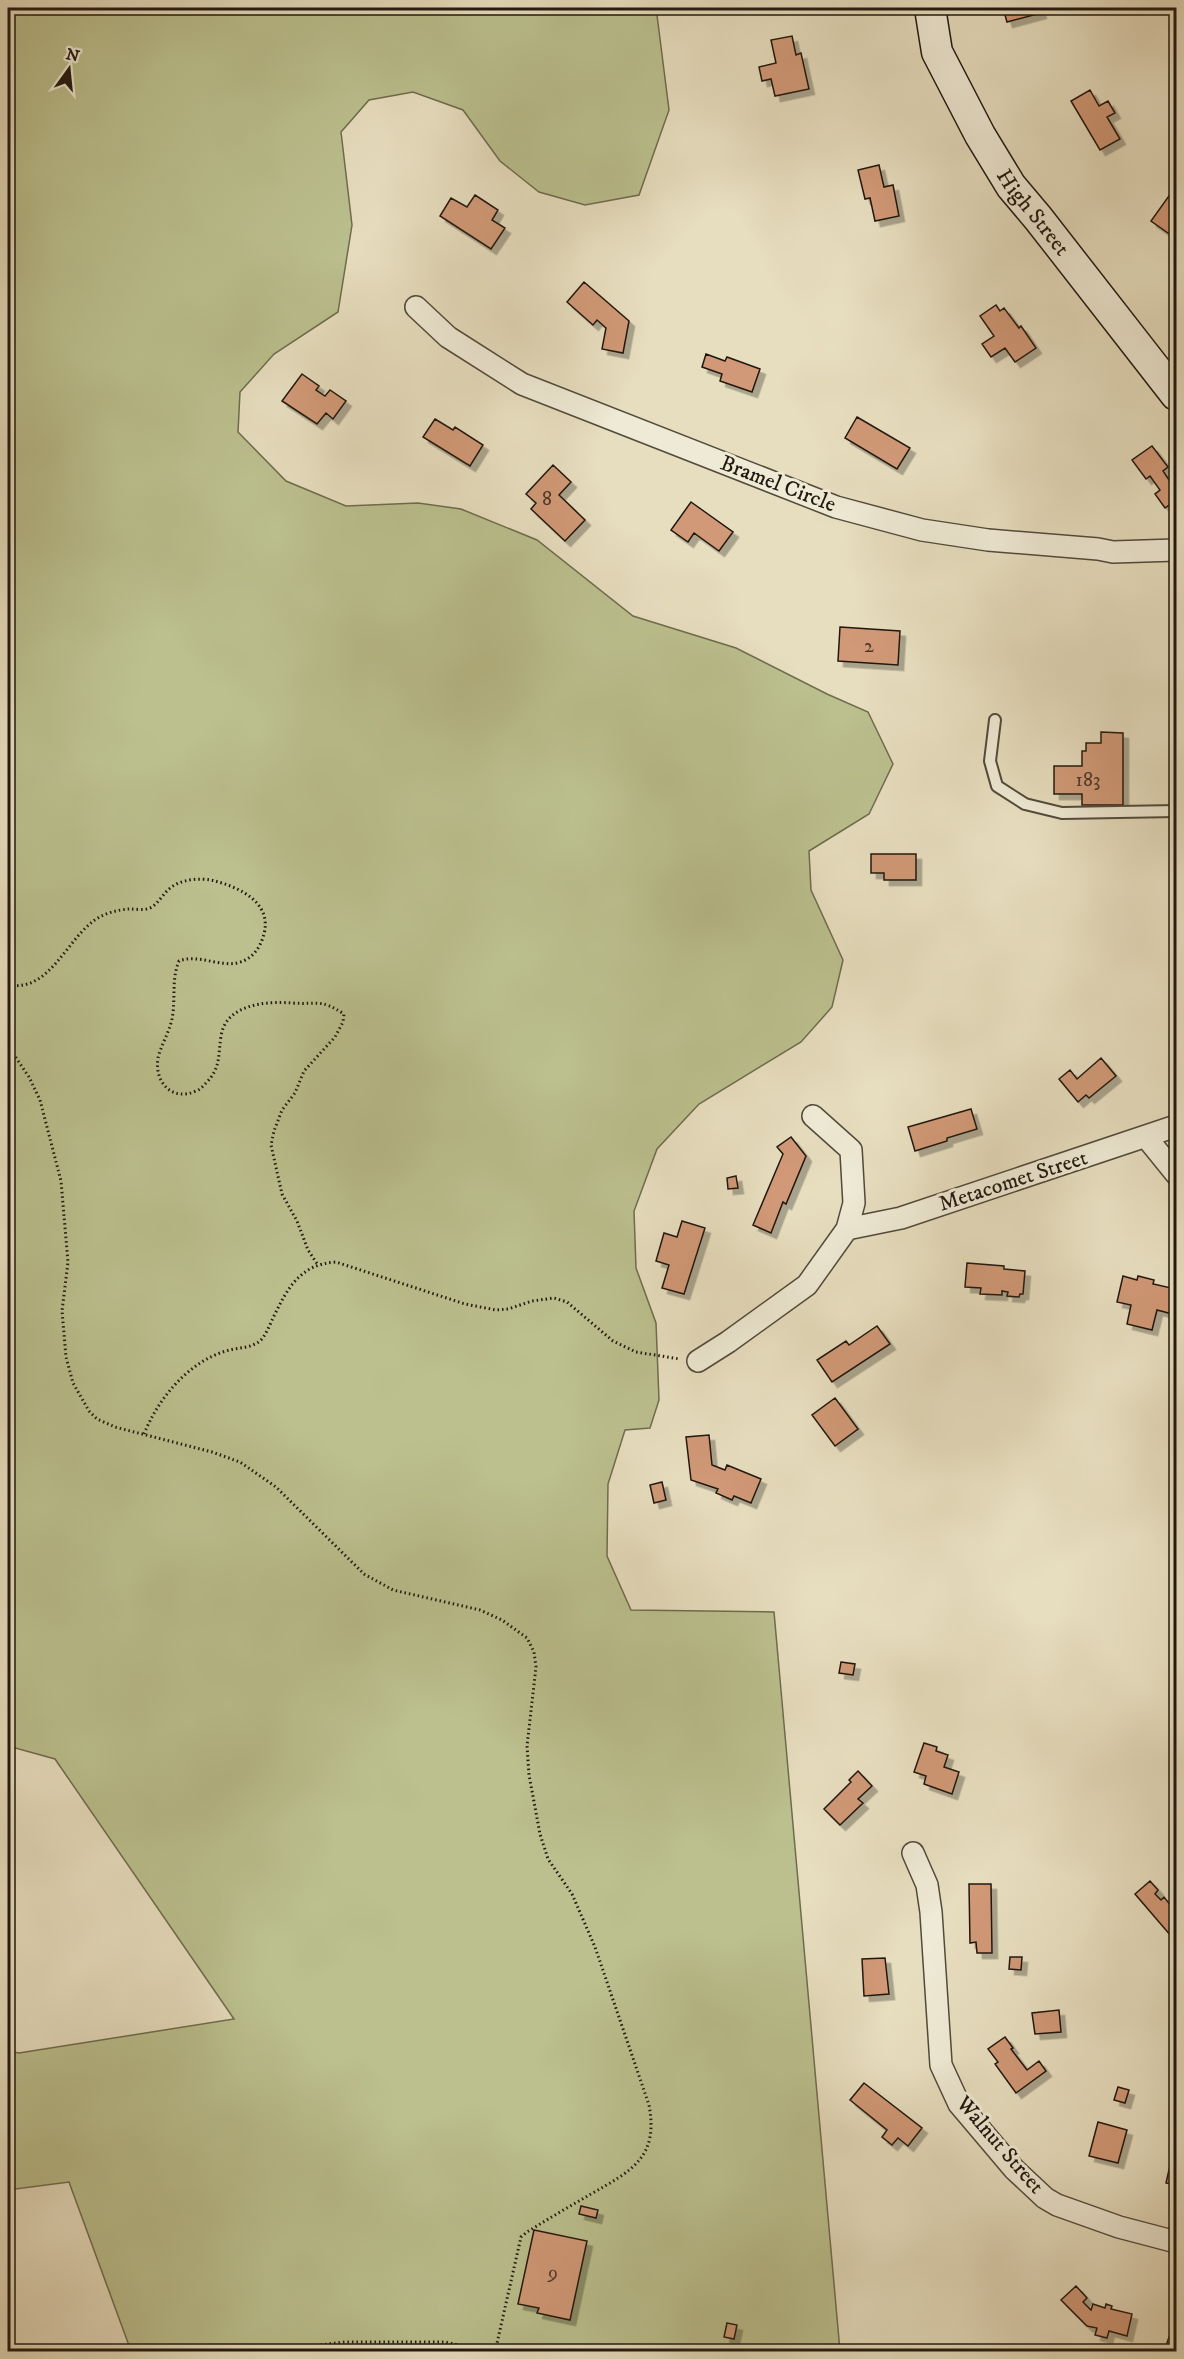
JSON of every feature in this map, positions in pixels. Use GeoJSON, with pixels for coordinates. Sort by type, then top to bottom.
{"type":"FeatureCollection","features":[{"type":"Feature","properties":{"kind":"street","name":"High Street"},"geometry":{"type":"LineString","coordinates":[[930,8],[936,52],[980,135],[1011,186],[1176,395]]}},
{"type":"Feature","properties":{"kind":"street","name":"Bramel Circle"},"geometry":{"type":"LineString","coordinates":[[416,307],[448,337],[522,384],[836,507],[922,530],[988,540],[1113,552],[1176,550]]}},
{"type":"Feature","properties":{"kind":"street"},"geometry":{"type":"LineString","coordinates":[[698,1361],[807,1285],[847,1229],[854,1203],[851,1150],[813,1116]]}},
{"type":"Feature","properties":{"kind":"street","name":"Metacomet Street"},"geometry":{"type":"LineString","coordinates":[[847,1229],[901,1218],[1176,1126]]}},
{"type":"Feature","properties":{"kind":"street"},"geometry":{"type":"LineString","coordinates":[[1146,1137],[1176,1174]]}},
{"type":"Feature","properties":{"kind":"street","name":"Walnut Street"},"geometry":{"type":"LineString","coordinates":[[914,1853],[927,1886],[931,1912],[941,2065],[959,2104],[1014,2169],[1045,2198],[1057,2205],[1119,2227],[1176,2242]]}},
{"type":"Feature","properties":{"kind":"lane"},"geometry":{"type":"LineString","coordinates":[[995,720],[990,761],[997,786],[1024,804],[1062,813],[1176,811]]}},
{"type":"Feature","properties":{"kind":"path"},"geometry":{"type":"LineString","coordinates":[[8,985],[24,986],[41,978],[90,923],[118,910],[153,907],[174,885],[206,879],[237,889],[259,905],[266,921],[262,940],[252,956],[235,964],[195,958],[179,961],[174,976],[172,1018],[158,1063],[162,1082],[168,1090],[178,1095],[187,1094],[198,1091],[215,1072],[221,1054],[222,1031],[238,1010],[262,1005],[322,1002],[344,1014],[343,1022],[335,1037],[304,1071],[295,1093],[282,1110],[271,1145],[282,1194],[297,1221],[308,1250],[318,1265]]}},
{"type":"Feature","properties":{"kind":"path"},"geometry":{"type":"LineString","coordinates":[[8,1046],[29,1077],[40,1100],[61,1180],[68,1262],[62,1311],[66,1357],[73,1383],[85,1405],[97,1419],[115,1427],[212,1452],[240,1462],[276,1487],[364,1574],[393,1590],[459,1604],[502,1620],[527,1638],[534,1652],[536,1667],[527,1746],[531,1794],[540,1834],[548,1859],[572,1894],[610,1985],[649,2105],[651,2129],[643,2154],[631,2170],[521,2237],[495,2352]]}},
{"type":"Feature","properties":{"kind":"path"},"geometry":{"type":"LineString","coordinates":[[144,1434],[153,1413],[183,1376],[214,1355],[247,1347],[261,1340],[295,1281],[305,1271],[318,1265],[336,1262],[465,1304],[496,1310],[554,1298],[567,1302],[613,1341],[636,1352],[698,1361]]}},
{"type":"Feature","properties":{"kind":"path"},"geometry":{"type":"LineString","coordinates":[[258,2352],[345,2342],[445,2342],[489,2352]]}},
{"type":"Feature","properties":{"kind":"green space"},"geometry":{"type":"Polygon","coordinates":[[[8,8],[659,8],[657,15],[669,110],[639,195],[585,205],[539,192],[500,161],[463,110],[413,92],[369,100],[341,132],[352,225],[338,312],[274,354],[240,392],[238,432],[286,481],[346,506],[418,503],[461,509],[537,540],[633,616],[736,648],[868,712],[893,764],[869,814],[809,851],[811,890],[843,960],[832,1007],[801,1042],[699,1104],[657,1149],[634,1211],[636,1268],[656,1323],[659,1400],[650,1428],[625,1430],[608,1484],[607,1556],[631,1610],[774,1612],[840,2351],[131,2351],[69,2182],[8,2190],[8,2051],[19,2053],[234,2019],[55,1759],[8,1746],[8,8]]]}},
{"type":"Feature","properties":{"kind":"building"},"geometry":{"type":"Polygon","coordinates":[[[1003,8],[1039,8],[1041,13],[1007,22],[1003,8]]]}},
{"type":"Feature","properties":{"kind":"building"},"geometry":{"type":"Polygon","coordinates":[[[792,36],[796,55],[801,53],[809,89],[775,96],[771,79],[762,81],[759,67],[776,63],[771,40],[792,36]]]}},
{"type":"Feature","properties":{"kind":"building"},"geometry":{"type":"Polygon","coordinates":[[[1090,90],[1099,106],[1108,101],[1115,113],[1107,117],[1120,139],[1100,150],[1071,101],[1090,90]]]}},
{"type":"Feature","properties":{"kind":"building"},"geometry":{"type":"Polygon","coordinates":[[[879,165],[884,187],[893,185],[899,216],[875,221],[870,198],[865,199],[858,170],[879,165]]]}},
{"type":"Feature","properties":{"kind":"building"},"geometry":{"type":"Polygon","coordinates":[[[1176,186],[1176,236],[1175,238],[1151,221],[1176,186]]]}},
{"type":"Feature","properties":{"kind":"building"},"geometry":{"type":"Polygon","coordinates":[[[475,195],[498,210],[492,220],[505,228],[491,249],[440,216],[451,198],[467,207],[475,195]]]}},
{"type":"Feature","properties":{"kind":"building"},"geometry":{"type":"Polygon","coordinates":[[[584,282],[629,321],[623,353],[602,349],[606,328],[597,320],[593,325],[567,302],[584,282]]]}},
{"type":"Feature","properties":{"kind":"building"},"geometry":{"type":"Polygon","coordinates":[[[996,305],[1000,311],[1004,308],[1019,328],[1021,326],[1036,348],[1015,362],[1005,348],[991,357],[982,344],[994,336],[980,316],[996,305]]]}},
{"type":"Feature","properties":{"kind":"building"},"geometry":{"type":"Polygon","coordinates":[[[706,354],[725,361],[727,357],[760,369],[752,392],[720,381],[722,374],[702,367],[706,354]]]}},
{"type":"Feature","properties":{"kind":"building"},"geometry":{"type":"Polygon","coordinates":[[[302,374],[319,386],[316,390],[325,396],[330,390],[346,401],[333,419],[326,413],[317,424],[282,401],[302,374]]]}},
{"type":"Feature","properties":{"kind":"building"},"geometry":{"type":"Polygon","coordinates":[[[857,417],[910,448],[897,469],[845,438],[857,417]]]}},
{"type":"Feature","properties":{"kind":"building"},"geometry":{"type":"Polygon","coordinates":[[[435,419],[453,430],[455,427],[483,445],[470,466],[423,437],[435,419]]]}},
{"type":"Feature","properties":{"kind":"building"},"geometry":{"type":"Polygon","coordinates":[[[1152,446],[1168,467],[1163,471],[1171,483],[1176,479],[1176,500],[1165,508],[1155,494],[1160,490],[1150,476],[1146,479],[1132,460],[1152,446]]]}},
{"type":"Feature","properties":{"kind":"building"},"geometry":{"type":"Polygon","coordinates":[[[553,465],[571,482],[559,495],[585,520],[565,541],[531,509],[536,503],[526,494],[553,465]]]}},
{"type":"Feature","properties":{"kind":"building"},"geometry":{"type":"Polygon","coordinates":[[[691,502],[733,532],[719,551],[694,533],[688,542],[671,530],[691,502]]]}},
{"type":"Feature","properties":{"kind":"building"},"geometry":{"type":"Polygon","coordinates":[[[840,627],[900,631],[898,665],[838,661],[840,627]]]}},
{"type":"Feature","properties":{"kind":"building"},"geometry":{"type":"Polygon","coordinates":[[[1101,732],[1123,733],[1123,805],[1082,805],[1082,794],[1054,794],[1054,766],[1082,766],[1082,751],[1086,751],[1086,743],[1101,743],[1101,732]]]}},
{"type":"Feature","properties":{"kind":"building"},"geometry":{"type":"Polygon","coordinates":[[[871,854],[916,854],[916,880],[884,880],[884,873],[871,873],[871,854]]]}},
{"type":"Feature","properties":{"kind":"building"},"geometry":{"type":"Polygon","coordinates":[[[1101,1058],[1116,1076],[1089,1098],[1086,1095],[1078,1102],[1059,1079],[1070,1070],[1077,1079],[1101,1058]]]}},
{"type":"Feature","properties":{"kind":"building"},"geometry":{"type":"Polygon","coordinates":[[[971,1109],[977,1129],[915,1151],[908,1127],[971,1109]]]}},
{"type":"Feature","properties":{"kind":"building"},"geometry":{"type":"Polygon","coordinates":[[[791,1137],[806,1156],[786,1204],[783,1202],[771,1233],[753,1225],[783,1154],[777,1147],[791,1137]]]}},
{"type":"Feature","properties":{"kind":"building"},"geometry":{"type":"Polygon","coordinates":[[[736,1176],[738,1188],[728,1189],[727,1178],[736,1176]]]}},
{"type":"Feature","properties":{"kind":"building"},"geometry":{"type":"Polygon","coordinates":[[[682,1221],[705,1228],[684,1294],[662,1288],[669,1265],[656,1261],[664,1233],[677,1237],[682,1221]]]}},
{"type":"Feature","properties":{"kind":"building"},"geometry":{"type":"Polygon","coordinates":[[[967,1263],[1004,1266],[1004,1269],[1025,1271],[1023,1294],[1019,1297],[1007,1296],[1008,1292],[1002,1291],[1002,1295],[980,1294],[981,1288],[965,1287],[967,1263]]]}},
{"type":"Feature","properties":{"kind":"building"},"geometry":{"type":"Polygon","coordinates":[[[1123,1276],[1137,1280],[1138,1276],[1154,1280],[1153,1284],[1176,1289],[1176,1315],[1157,1310],[1152,1330],[1127,1324],[1131,1305],[1117,1302],[1123,1276]]]}},
{"type":"Feature","properties":{"kind":"building"},"geometry":{"type":"Polygon","coordinates":[[[877,1326],[890,1344],[832,1382],[817,1360],[846,1341],[849,1345],[877,1326]]]}},
{"type":"Feature","properties":{"kind":"building"},"geometry":{"type":"Polygon","coordinates":[[[835,1398],[858,1429],[835,1446],[812,1415],[835,1398]]]}},
{"type":"Feature","properties":{"kind":"building"},"geometry":{"type":"Polygon","coordinates":[[[709,1435],[712,1465],[725,1470],[727,1465],[761,1479],[751,1503],[734,1496],[732,1500],[716,1493],[718,1489],[691,1480],[686,1437],[709,1435]]]}},
{"type":"Feature","properties":{"kind":"building"},"geometry":{"type":"Polygon","coordinates":[[[662,1482],[666,1500],[654,1503],[650,1485],[662,1482]]]}},
{"type":"Feature","properties":{"kind":"building"},"geometry":{"type":"Polygon","coordinates":[[[841,1662],[855,1664],[853,1675],[839,1673],[841,1662]]]}},
{"type":"Feature","properties":{"kind":"building"},"geometry":{"type":"Polygon","coordinates":[[[924,1743],[937,1747],[936,1751],[948,1755],[944,1767],[959,1772],[952,1794],[924,1784],[926,1776],[914,1772],[924,1743]]]}},
{"type":"Feature","properties":{"kind":"building"},"geometry":{"type":"Polygon","coordinates":[[[858,1771],[872,1786],[858,1799],[863,1803],[840,1825],[824,1809],[851,1782],[849,1780],[858,1771]]]}},
{"type":"Feature","properties":{"kind":"building"},"geometry":{"type":"Polygon","coordinates":[[[1150,1881],[1158,1890],[1155,1894],[1161,1900],[1164,1897],[1176,1912],[1176,1931],[1171,1936],[1135,1894],[1150,1881]]]}},
{"type":"Feature","properties":{"kind":"building"},"geometry":{"type":"Polygon","coordinates":[[[969,1884],[991,1884],[992,1953],[977,1953],[976,1942],[970,1943],[969,1884]]]}},
{"type":"Feature","properties":{"kind":"building"},"geometry":{"type":"Polygon","coordinates":[[[1010,1957],[1022,1957],[1021,1970],[1009,1969],[1010,1957]]]}},
{"type":"Feature","properties":{"kind":"building"},"geometry":{"type":"Polygon","coordinates":[[[885,1958],[889,1994],[864,1996],[862,1959],[885,1958]]]}},
{"type":"Feature","properties":{"kind":"building"},"geometry":{"type":"Polygon","coordinates":[[[1059,2010],[1061,2032],[1035,2034],[1032,2013],[1059,2010]]]}},
{"type":"Feature","properties":{"kind":"building"},"geometry":{"type":"Polygon","coordinates":[[[1005,2037],[1027,2070],[1039,2061],[1046,2071],[1016,2093],[995,2064],[998,2062],[988,2049],[1005,2037]]]}},
{"type":"Feature","properties":{"kind":"building"},"geometry":{"type":"Polygon","coordinates":[[[864,2083],[922,2128],[908,2146],[898,2138],[892,2145],[882,2137],[887,2130],[850,2100],[864,2083]]]}},
{"type":"Feature","properties":{"kind":"building"},"geometry":{"type":"Polygon","coordinates":[[[1118,2087],[1129,2090],[1125,2103],[1114,2100],[1118,2087]]]}},
{"type":"Feature","properties":{"kind":"building"},"geometry":{"type":"Polygon","coordinates":[[[1098,2122],[1127,2130],[1118,2163],[1089,2156],[1098,2122]]]}},
{"type":"Feature","properties":{"kind":"building"},"geometry":{"type":"Polygon","coordinates":[[[1172,2157],[1176,2158],[1176,2185],[1166,2183],[1172,2157]]]}},
{"type":"Feature","properties":{"kind":"building"},"geometry":{"type":"Polygon","coordinates":[[[581,2206],[598,2210],[596,2218],[579,2214],[581,2206]]]}},
{"type":"Feature","properties":{"kind":"building"},"geometry":{"type":"Polygon","coordinates":[[[534,2230],[587,2241],[570,2320],[537,2313],[539,2308],[518,2304],[534,2230]]]}},
{"type":"Feature","properties":{"kind":"building"},"geometry":{"type":"Polygon","coordinates":[[[1076,2286],[1087,2298],[1083,2302],[1091,2310],[1093,2304],[1105,2308],[1106,2304],[1112,2306],[1111,2309],[1132,2314],[1127,2336],[1109,2331],[1107,2338],[1095,2335],[1097,2328],[1087,2326],[1061,2300],[1076,2286]]]}},
{"type":"Feature","properties":{"kind":"building"},"geometry":{"type":"Polygon","coordinates":[[[727,2323],[737,2325],[734,2339],[724,2337],[727,2323]]]}},
{"type":"Feature","properties":{"kind":"building"},"geometry":{"type":"Polygon","coordinates":[[[1170,2334],[1176,2336],[1176,2352],[1164,2352],[1170,2334]]]}}]}
